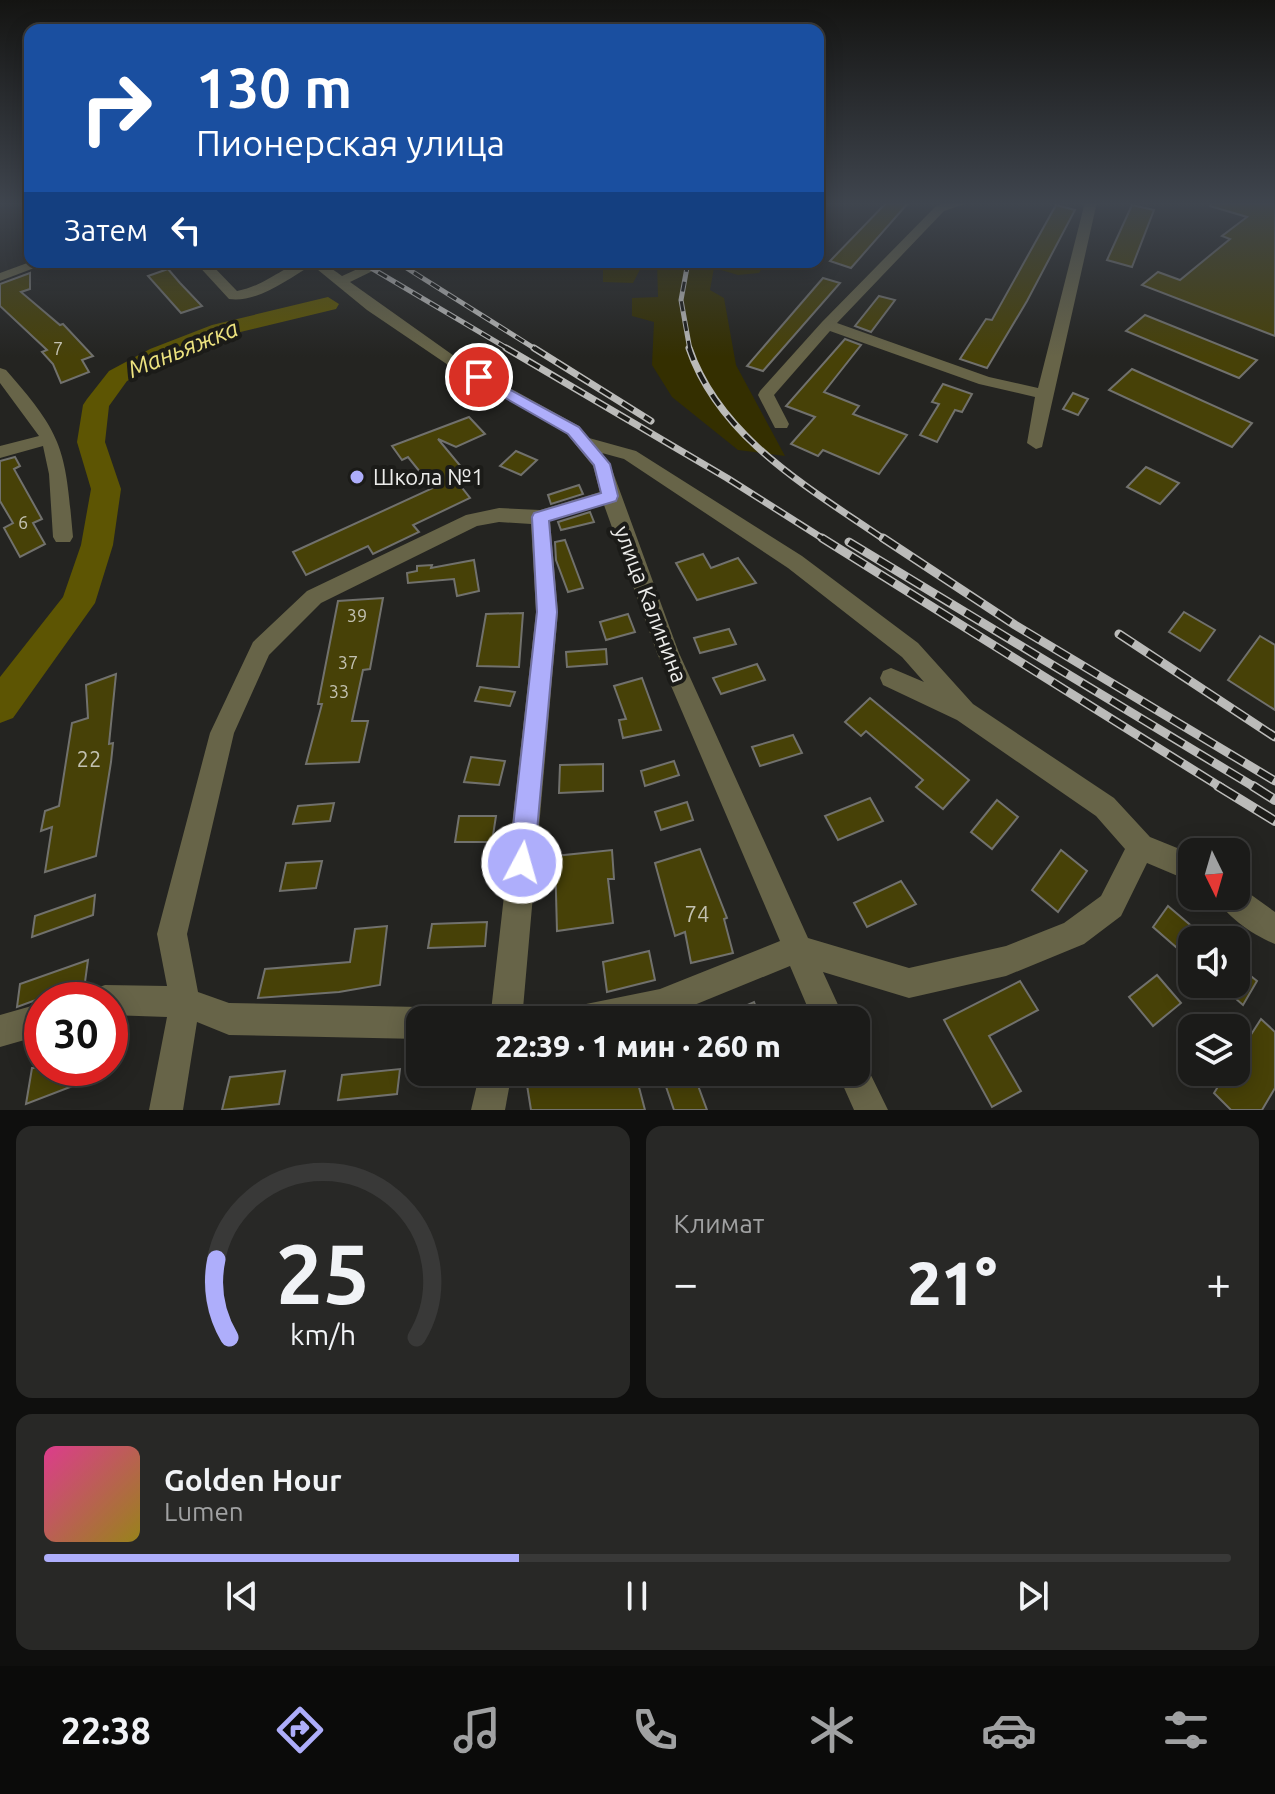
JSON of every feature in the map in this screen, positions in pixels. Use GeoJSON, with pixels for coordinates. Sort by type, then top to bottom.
{"type":"FeatureCollection","features":[{"type":"Feature","properties":{"kind":"street"},"geometry":{"type":"LineString","coordinates":[[781,424],[766,395],[827,325],[896,254]]}},
{"type":"Feature","properties":{"kind":"street"},"geometry":{"type":"LineString","coordinates":[[1036,443],[1044,394],[1078,254]]}},
{"type":"Feature","properties":{"kind":"street"},"geometry":{"type":"LineString","coordinates":[[0,277],[26,268]]}},
{"type":"Feature","properties":{"kind":"street"},"geometry":{"type":"LineString","coordinates":[[208,268],[234,296],[254,292],[298,268]]}},
{"type":"Feature","properties":{"kind":"street","name":"улица Калинина"},"geometry":{"type":"LineString","coordinates":[[324,268],[372,307],[459,366],[573,430],[601,464],[668,653],[823,1006]]}},
{"type":"Feature","properties":{"kind":"street"},"geometry":{"type":"LineString","coordinates":[[342,281],[371,268]]}},
{"type":"Feature","properties":{"kind":"street"},"geometry":{"type":"LineString","coordinates":[[827,325],[985,381],[1044,394]]}},
{"type":"Feature","properties":{"kind":"street"},"geometry":{"type":"LineString","coordinates":[[0,373],[32,412],[49,439],[58,479],[63,537]]}},
{"type":"Feature","properties":{"kind":"street"},"geometry":{"type":"LineString","coordinates":[[0,452],[49,439]]}},
{"type":"Feature","properties":{"kind":"street"},"geometry":{"type":"LineString","coordinates":[[586,443],[630,455],[795,562],[910,650],[965,712]]}},
{"type":"Feature","properties":{"kind":"street"},"geometry":{"type":"LineString","coordinates":[[166,1110],[185,1002],[172,934],[222,733],[261,649],[314,597],[473,520],[499,515],[540,517],[610,496]]}},
{"type":"Feature","properties":{"kind":"street"},"geometry":{"type":"LineString","coordinates":[[507,1006],[547,612],[540,517]]}},
{"type":"Feature","properties":{"kind":"street"},"geometry":{"type":"LineString","coordinates":[[891,678],[965,712],[1105,807],[1141,847],[1178,862]]}},
{"type":"Feature","properties":{"kind":"street"},"geometry":{"type":"LineString","coordinates":[[651,1006],[797,949],[909,983],[1006,961],[1074,934],[1111,906],[1141,847]]}},
{"type":"Feature","properties":{"kind":"street"},"geometry":{"type":"LineString","coordinates":[[1249,910],[1275,930]]}},
{"type":"Feature","properties":{"kind":"street"},"geometry":{"type":"LineString","coordinates":[[128,1001],[185,1002],[229,1019],[406,1023]]}},
{"type":"Feature","properties":{"kind":"street"},"geometry":{"type":"LineString","coordinates":[[0,1031],[24,1024]]}},
{"type":"Feature","properties":{"kind":"street"},"geometry":{"type":"LineString","coordinates":[[488,1110],[493,1086]]}},
{"type":"Feature","properties":{"kind":"street"},"geometry":{"type":"LineString","coordinates":[[860,1086],[871,1110]]}},
{"type":"Feature","properties":{"kind":"shaded area"},"geometry":{"type":"Polygon","coordinates":[[[603,268],[641,268],[633,283],[603,282],[603,268]]]}},
{"type":"Feature","properties":{"kind":"shaded area"},"geometry":{"type":"Polygon","coordinates":[[[657,268],[714,268],[710,290],[724,298],[736,365],[785,456],[738,450],[672,397],[652,365],[654,322],[632,316],[632,298],[658,297],[657,268]]]}},
{"type":"Feature","properties":{"kind":"shaded area"},"geometry":{"type":"Polygon","coordinates":[[[714,268],[762,268],[759,273],[738,275],[714,268]]]}},
{"type":"Feature","properties":{"kind":"building"},"geometry":{"type":"Polygon","coordinates":[[[837,254],[863,254],[851,268],[830,261],[837,254]]]}},
{"type":"Feature","properties":{"kind":"building"},"geometry":{"type":"Polygon","coordinates":[[[1029,254],[1052,254],[987,368],[960,359],[986,319],[992,320],[1029,254]]]}},
{"type":"Feature","properties":{"kind":"building"},"geometry":{"type":"Polygon","coordinates":[[[1110,254],[1137,254],[1132,267],[1107,260],[1110,254]]]}},
{"type":"Feature","properties":{"kind":"building"},"geometry":{"type":"Polygon","coordinates":[[[1212,254],[1275,254],[1275,336],[1142,285],[1158,272],[1180,280],[1212,254]]]}},
{"type":"Feature","properties":{"kind":"building"},"geometry":{"type":"Polygon","coordinates":[[[168,269],[202,306],[181,313],[148,276],[168,269]]]}},
{"type":"Feature","properties":{"kind":"building"},"geometry":{"type":"Polygon","coordinates":[[[30,273],[30,289],[21,292],[60,325],[63,324],[93,356],[82,360],[89,372],[61,383],[53,364],[42,352],[47,350],[0,306],[0,284],[30,273]]]}},
{"type":"Feature","properties":{"kind":"building"},"geometry":{"type":"Polygon","coordinates":[[[823,278],[840,283],[763,371],[747,366],[823,278]]]}},
{"type":"Feature","properties":{"kind":"building"},"geometry":{"type":"Polygon","coordinates":[[[879,296],[895,300],[871,332],[855,326],[879,296]]]}},
{"type":"Feature","properties":{"kind":"building"},"geometry":{"type":"Polygon","coordinates":[[[1145,315],[1257,360],[1239,378],[1126,331],[1145,315]]]}},
{"type":"Feature","properties":{"kind":"building"},"geometry":{"type":"Polygon","coordinates":[[[845,339],[861,345],[824,392],[859,406],[853,414],[907,435],[879,474],[823,450],[818,456],[791,444],[815,417],[786,406],[845,339]]]}},
{"type":"Feature","properties":{"kind":"building"},"geometry":{"type":"Polygon","coordinates":[[[1132,369],[1252,423],[1232,447],[1109,390],[1132,369]]]}},
{"type":"Feature","properties":{"kind":"building"},"geometry":{"type":"Polygon","coordinates":[[[943,384],[972,394],[962,412],[955,410],[937,442],[920,435],[939,404],[932,402],[943,384]]]}},
{"type":"Feature","properties":{"kind":"building"},"geometry":{"type":"Polygon","coordinates":[[[1073,393],[1088,399],[1078,415],[1063,409],[1073,393]]]}},
{"type":"Feature","properties":{"kind":"building"},"geometry":{"type":"Polygon","coordinates":[[[469,417],[485,434],[456,447],[438,439],[468,475],[456,480],[470,498],[413,525],[419,532],[373,554],[368,546],[306,575],[293,552],[433,488],[408,457],[402,460],[392,446],[469,417]]]}},
{"type":"Feature","properties":{"kind":"building"},"geometry":{"type":"Polygon","coordinates":[[[516,451],[537,460],[521,475],[500,466],[516,451]]]}},
{"type":"Feature","properties":{"kind":"building"},"geometry":{"type":"Polygon","coordinates":[[[15,457],[20,466],[14,469],[42,519],[33,523],[45,544],[20,557],[4,528],[13,523],[0,501],[0,461],[15,457]]]}},
{"type":"Feature","properties":{"kind":"building"},"geometry":{"type":"Polygon","coordinates":[[[1146,467],[1179,483],[1160,504],[1127,487],[1146,467]]]}},
{"type":"Feature","properties":{"kind":"building"},"geometry":{"type":"Polygon","coordinates":[[[579,485],[583,494],[551,504],[548,495],[579,485]]]}},
{"type":"Feature","properties":{"kind":"building"},"geometry":{"type":"Polygon","coordinates":[[[590,512],[594,522],[561,530],[558,522],[590,512]]]}},
{"type":"Feature","properties":{"kind":"building"},"geometry":{"type":"Polygon","coordinates":[[[565,540],[583,588],[568,592],[556,560],[555,542],[565,540]]]}},
{"type":"Feature","properties":{"kind":"building"},"geometry":{"type":"Polygon","coordinates":[[[703,554],[711,568],[738,558],[756,583],[697,600],[676,563],[703,554]]]}},
{"type":"Feature","properties":{"kind":"building"},"geometry":{"type":"Polygon","coordinates":[[[474,560],[479,591],[457,596],[454,579],[408,583],[407,573],[417,571],[417,566],[432,565],[431,568],[474,560]]]}},
{"type":"Feature","properties":{"kind":"building"},"geometry":{"type":"Polygon","coordinates":[[[383,598],[370,669],[363,670],[352,721],[368,721],[359,762],[306,764],[322,704],[318,704],[338,601],[383,598]]]}},
{"type":"Feature","properties":{"kind":"building"},"geometry":{"type":"Polygon","coordinates":[[[1184,612],[1215,630],[1200,651],[1169,632],[1184,612]]]}},
{"type":"Feature","properties":{"kind":"building"},"geometry":{"type":"Polygon","coordinates":[[[523,613],[519,667],[477,666],[486,614],[523,613]]]}},
{"type":"Feature","properties":{"kind":"building"},"geometry":{"type":"Polygon","coordinates":[[[628,614],[635,632],[606,640],[600,622],[628,614]]]}},
{"type":"Feature","properties":{"kind":"building"},"geometry":{"type":"Polygon","coordinates":[[[729,629],[736,644],[700,653],[694,638],[729,629]]]}},
{"type":"Feature","properties":{"kind":"building"},"geometry":{"type":"Polygon","coordinates":[[[1260,636],[1275,645],[1275,710],[1228,680],[1260,636]]]}},
{"type":"Feature","properties":{"kind":"building"},"geometry":{"type":"Polygon","coordinates":[[[606,649],[607,664],[567,667],[566,652],[606,649]]]}},
{"type":"Feature","properties":{"kind":"building"},"geometry":{"type":"Polygon","coordinates":[[[757,664],[765,680],[721,694],[713,678],[757,664]]]}},
{"type":"Feature","properties":{"kind":"building"},"geometry":{"type":"Polygon","coordinates":[[[116,674],[109,744],[113,743],[111,762],[96,856],[45,872],[52,827],[41,831],[45,811],[59,806],[72,723],[88,718],[86,685],[116,674]]]}},
{"type":"Feature","properties":{"kind":"building"},"geometry":{"type":"Polygon","coordinates":[[[642,678],[661,730],[623,738],[619,720],[626,719],[614,686],[642,678]]]}},
{"type":"Feature","properties":{"kind":"building"},"geometry":{"type":"Polygon","coordinates":[[[480,687],[515,692],[510,706],[475,701],[480,687]]]}},
{"type":"Feature","properties":{"kind":"building"},"geometry":{"type":"Polygon","coordinates":[[[870,698],[969,780],[943,809],[916,787],[923,780],[866,731],[861,736],[845,722],[870,698]]]}},
{"type":"Feature","properties":{"kind":"building"},"geometry":{"type":"Polygon","coordinates":[[[793,735],[802,753],[760,766],[752,747],[793,735]]]}},
{"type":"Feature","properties":{"kind":"building"},"geometry":{"type":"Polygon","coordinates":[[[471,757],[505,761],[499,785],[464,782],[471,757]]]}},
{"type":"Feature","properties":{"kind":"building"},"geometry":{"type":"Polygon","coordinates":[[[674,761],[679,775],[645,786],[641,771],[674,761]]]}},
{"type":"Feature","properties":{"kind":"building"},"geometry":{"type":"Polygon","coordinates":[[[603,764],[603,791],[559,793],[560,765],[603,764]]]}},
{"type":"Feature","properties":{"kind":"building"},"geometry":{"type":"Polygon","coordinates":[[[870,798],[883,821],[838,840],[825,816],[870,798]]]}},
{"type":"Feature","properties":{"kind":"building"},"geometry":{"type":"Polygon","coordinates":[[[997,800],[1018,817],[992,849],[971,832],[997,800]]]}},
{"type":"Feature","properties":{"kind":"building"},"geometry":{"type":"Polygon","coordinates":[[[687,802],[693,820],[661,830],[655,812],[687,802]]]}},
{"type":"Feature","properties":{"kind":"building"},"geometry":{"type":"Polygon","coordinates":[[[334,803],[330,821],[293,824],[298,806],[334,803]]]}},
{"type":"Feature","properties":{"kind":"building"},"geometry":{"type":"Polygon","coordinates":[[[459,816],[496,816],[492,842],[455,842],[459,816]]]}},
{"type":"Feature","properties":{"kind":"building"},"geometry":{"type":"Polygon","coordinates":[[[700,849],[727,918],[724,919],[733,953],[691,963],[685,932],[675,936],[655,863],[700,849]]]}},
{"type":"Feature","properties":{"kind":"building"},"geometry":{"type":"Polygon","coordinates":[[[612,850],[614,879],[608,879],[613,923],[557,931],[555,856],[612,850]]]}},
{"type":"Feature","properties":{"kind":"building"},"geometry":{"type":"Polygon","coordinates":[[[1061,850],[1087,871],[1058,912],[1032,890],[1061,850]]]}},
{"type":"Feature","properties":{"kind":"building"},"geometry":{"type":"Polygon","coordinates":[[[322,861],[316,888],[280,891],[286,863],[322,861]]]}},
{"type":"Feature","properties":{"kind":"building"},"geometry":{"type":"Polygon","coordinates":[[[901,881],[916,904],[867,927],[854,903],[901,881]]]}},
{"type":"Feature","properties":{"kind":"building"},"geometry":{"type":"Polygon","coordinates":[[[95,895],[93,915],[32,937],[35,916],[95,895]]]}},
{"type":"Feature","properties":{"kind":"building"},"geometry":{"type":"Polygon","coordinates":[[[1168,906],[1192,926],[1178,926],[1178,949],[1153,927],[1168,906]]]}},
{"type":"Feature","properties":{"kind":"building"},"geometry":{"type":"Polygon","coordinates":[[[487,922],[485,946],[428,948],[432,924],[487,922]]]}},
{"type":"Feature","properties":{"kind":"building"},"geometry":{"type":"Polygon","coordinates":[[[387,926],[380,985],[339,992],[258,998],[265,969],[350,962],[355,929],[387,926]]]}},
{"type":"Feature","properties":{"kind":"building"},"geometry":{"type":"Polygon","coordinates":[[[649,951],[655,980],[607,992],[603,962],[649,951]]]}},
{"type":"Feature","properties":{"kind":"building"},"geometry":{"type":"Polygon","coordinates":[[[88,960],[85,982],[26,982],[88,960]]]}},
{"type":"Feature","properties":{"kind":"building"},"geometry":{"type":"Polygon","coordinates":[[[1157,975],[1181,1003],[1153,1026],[1129,997],[1157,975]]]}},
{"type":"Feature","properties":{"kind":"building"},"geometry":{"type":"Polygon","coordinates":[[[1250,975],[1257,981],[1250,993],[1250,975]]]}},
{"type":"Feature","properties":{"kind":"building"},"geometry":{"type":"Polygon","coordinates":[[[1020,981],[1038,1010],[989,1036],[1021,1091],[992,1107],[944,1020],[1020,981]]]}},
{"type":"Feature","properties":{"kind":"building"},"geometry":{"type":"Polygon","coordinates":[[[24,983],[24,1004],[17,1007],[20,984],[24,983]]]}},
{"type":"Feature","properties":{"kind":"building"},"geometry":{"type":"Polygon","coordinates":[[[1235,998],[1247,998],[1243,1005],[1235,998]]]}},
{"type":"Feature","properties":{"kind":"building"},"geometry":{"type":"Polygon","coordinates":[[[1261,1019],[1275,1032],[1275,1088],[1262,1110],[1231,1110],[1214,1093],[1218,1086],[1250,1086],[1250,1036],[1261,1019]]]}},
{"type":"Feature","properties":{"kind":"building"},"geometry":{"type":"Polygon","coordinates":[[[400,1069],[397,1094],[338,1100],[342,1075],[400,1069]]]}},
{"type":"Feature","properties":{"kind":"building"},"geometry":{"type":"Polygon","coordinates":[[[285,1071],[279,1104],[222,1110],[230,1077],[285,1071]]]}},
{"type":"Feature","properties":{"kind":"building"},"geometry":{"type":"Polygon","coordinates":[[[29,1086],[73,1086],[26,1104],[29,1086]]]}},
{"type":"Feature","properties":{"kind":"building"},"geometry":{"type":"Polygon","coordinates":[[[527,1086],[639,1086],[645,1110],[531,1110],[527,1086]]]}},
{"type":"Feature","properties":{"kind":"building"},"geometry":{"type":"Polygon","coordinates":[[[666,1086],[698,1086],[707,1110],[674,1110],[666,1086]]]}},
{"type":"Feature","properties":{"kind":"waterway","name":"Маньяжка"},"geometry":{"type":"LineString","coordinates":[[0,706],[78,603],[97,545],[106,489],[91,442],[96,405],[118,376],[159,354],[220,330],[328,304]]}},
{"type":"Feature","properties":{"kind":"railway"},"geometry":{"type":"LineString","coordinates":[[371,268],[510,350]]}},
{"type":"Feature","properties":{"kind":"railway"},"geometry":{"type":"LineString","coordinates":[[407,268],[537,350]]}},
{"type":"Feature","properties":{"kind":"railway"},"geometry":{"type":"LineString","coordinates":[[687,268],[681,300],[690,350]]}},
{"type":"Feature","properties":{"kind":"railway"},"geometry":{"type":"LineString","coordinates":[[506,348],[727,478],[825,540]]}},
{"type":"Feature","properties":{"kind":"railway"},"geometry":{"type":"LineString","coordinates":[[534,348],[651,421]]}},
{"type":"Feature","properties":{"kind":"railway"},"geometry":{"type":"LineString","coordinates":[[689,348],[703,380],[722,409],[745,435],[799,481],[885,540]]}},
{"type":"Feature","properties":{"kind":"railway"},"geometry":{"type":"LineString","coordinates":[[822,538],[1222,788]]}},
{"type":"Feature","properties":{"kind":"railway"},"geometry":{"type":"LineString","coordinates":[[883,538],[1015,625],[1275,781]]}},
{"type":"Feature","properties":{"kind":"railway"},"geometry":{"type":"LineString","coordinates":[[849,542],[1256,788]]}},
{"type":"Feature","properties":{"kind":"railway"},"geometry":{"type":"LineString","coordinates":[[1119,634],[1275,737]]}},
{"type":"Feature","properties":{"kind":"railway"},"geometry":{"type":"LineString","coordinates":[[1218,786],[1275,821]]}},
{"type":"Feature","properties":{"kind":"railway"},"geometry":{"type":"LineString","coordinates":[[1253,786],[1275,800]]}},
{"type":"Feature","properties":{"kind":"place","name":"Школа №1"},"geometry":{"type":"Point","coordinates":[357,477]}},
{"type":"Feature","properties":{"kind":"route"},"geometry":{"type":"LineString","coordinates":[[479,377],[573,430],[601,464],[610,496],[540,517],[547,612],[522,863]]}}]}
